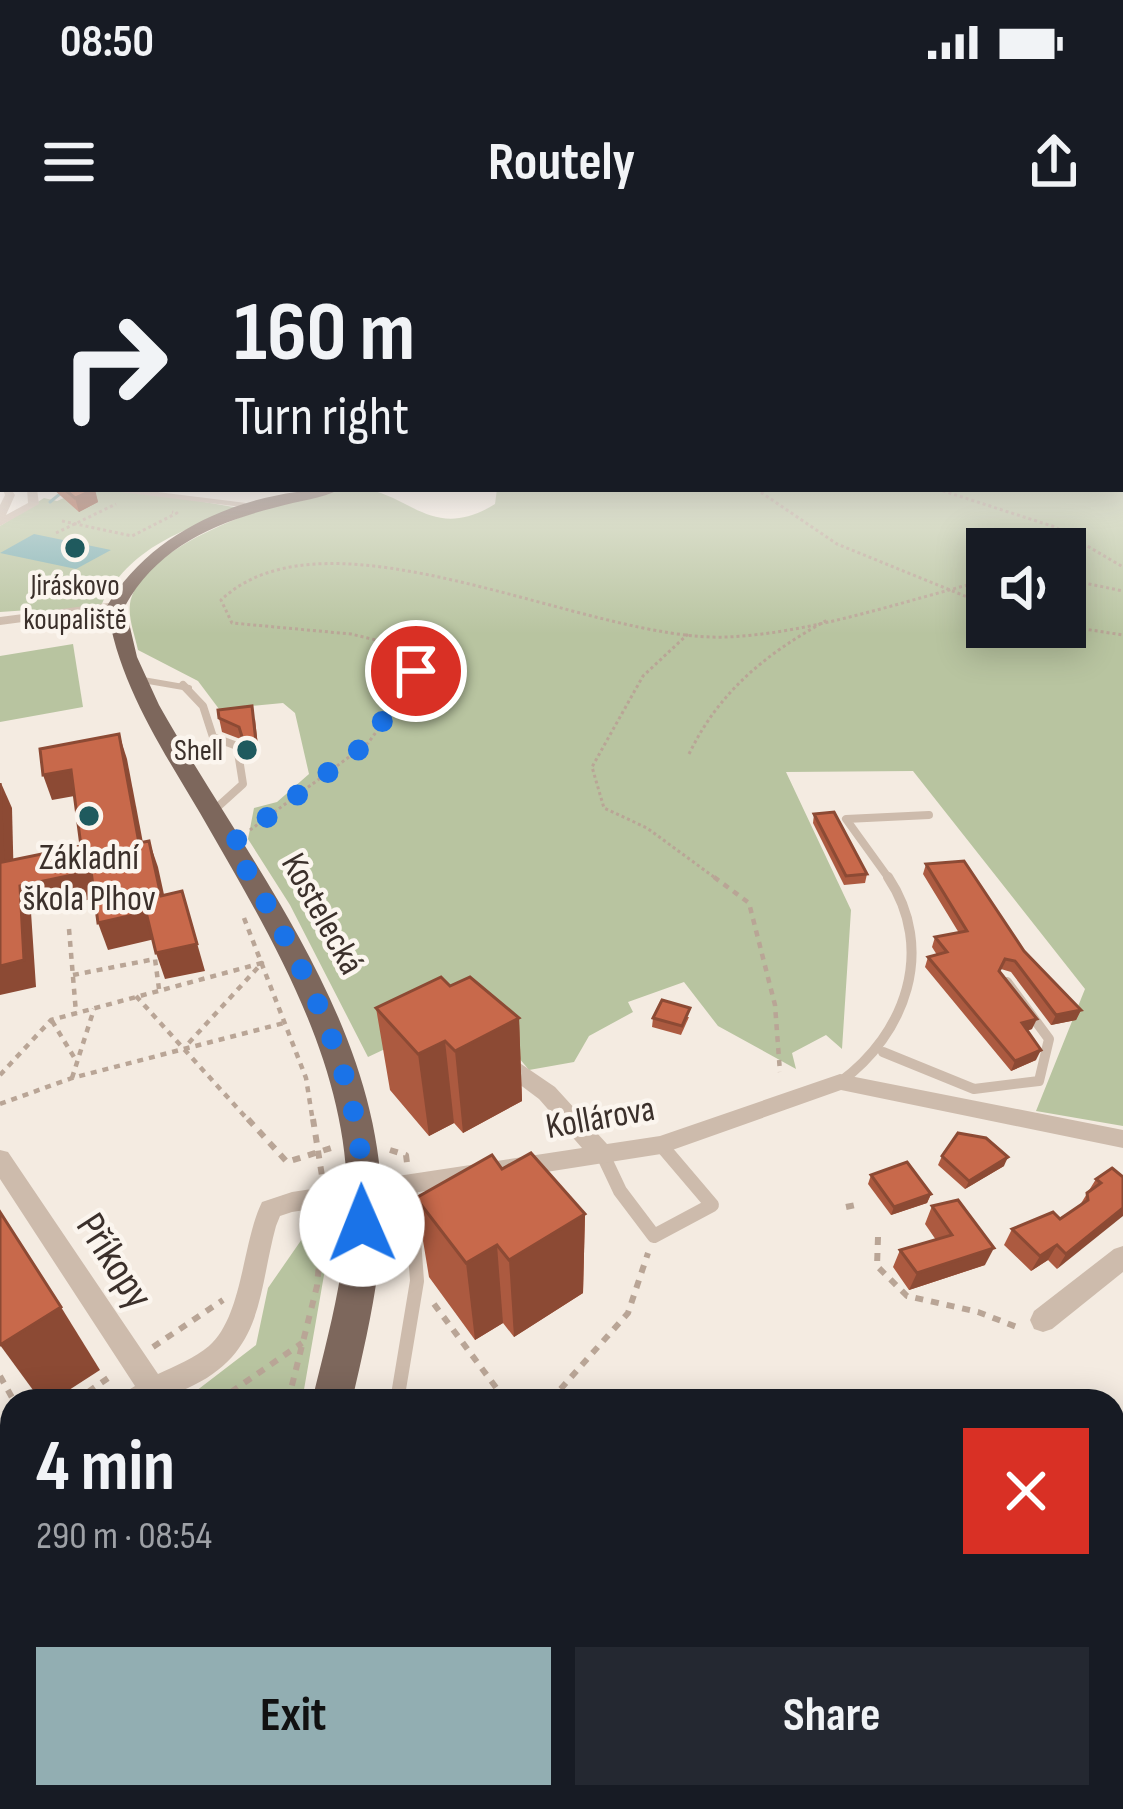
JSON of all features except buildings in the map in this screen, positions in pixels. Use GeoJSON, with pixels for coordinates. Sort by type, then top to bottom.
{"type":"FeatureCollection","features":[{"type":"Feature","properties":{"kind":"main road"},"geometry":{"type":"LineString","coordinates":[[116,607],[134,577],[178,537],[321,492]]}},
{"type":"Feature","properties":{"kind":"main road","name":"Kostelecká"},"geometry":{"type":"LineString","coordinates":[[116,607],[134,679],[321,1006],[350,1095],[364,1187],[358,1261],[334,1389]]}},
{"type":"Feature","properties":{"kind":"street"},"geometry":{"type":"LineString","coordinates":[[0,520],[7,492]]}},
{"type":"Feature","properties":{"kind":"street"},"geometry":{"type":"LineString","coordinates":[[0,520],[34,504],[32,492]]}},
{"type":"Feature","properties":{"kind":"street"},"geometry":{"type":"LineString","coordinates":[[0,621],[116,607]]}},
{"type":"Feature","properties":{"kind":"street"},"geometry":{"type":"LineString","coordinates":[[473,1044],[510,1064],[547,1093],[603,1155]]}},
{"type":"Feature","properties":{"kind":"street"},"geometry":{"type":"LineString","coordinates":[[840,1082],[1123,1139]]}},
{"type":"Feature","properties":{"kind":"street","name":"Kollárova"},"geometry":{"type":"LineString","coordinates":[[248,1283],[257,1235],[271,1209],[364,1187],[661,1145],[840,1082]]}},
{"type":"Feature","properties":{"kind":"street","name":"Příkopy"},"geometry":{"type":"LineString","coordinates":[[0,1159],[132,1362],[143,1389]]}},
{"type":"Feature","properties":{"kind":"street"},"geometry":{"type":"LineString","coordinates":[[1037,1326],[1123,1257]]}},
{"type":"Feature","properties":{"kind":"street"},"geometry":{"type":"LineString","coordinates":[[156,1389],[225,1350],[241,1327],[248,1283]]}},
{"type":"Feature","properties":{"kind":"lane"},"geometry":{"type":"LineString","coordinates":[[134,492],[236,508],[274,496],[294,499]]}},
{"type":"Feature","properties":{"kind":"lane"},"geometry":{"type":"LineString","coordinates":[[134,679],[180,681],[196,692],[213,737],[237,746],[243,784],[212,812]]}},
{"type":"Feature","properties":{"kind":"lane"},"geometry":{"type":"LineString","coordinates":[[929,815],[846,819],[901,897],[917,947],[916,967],[883,1052],[974,1089],[1040,1082],[1053,1060],[1052,1034],[1004,978]]}},
{"type":"Feature","properties":{"kind":"lane","name":"Kollárova"},"geometry":{"type":"LineString","coordinates":[[840,1082],[883,1052]]}},
{"type":"Feature","properties":{"kind":"lane"},"geometry":{"type":"LineString","coordinates":[[603,1155],[620,1191],[654,1237],[712,1205],[661,1145]]}},
{"type":"Feature","properties":{"kind":"lane"},"geometry":{"type":"LineString","coordinates":[[400,1389],[416,1281],[409,1180]]}},
{"type":"Feature","properties":{"kind":"path"},"geometry":{"type":"LineString","coordinates":[[760,492],[797,523],[892,573],[966,598]]}},
{"type":"Feature","properties":{"kind":"path"},"geometry":{"type":"LineString","coordinates":[[947,492],[1055,526],[1074,543],[1123,567]]}},
{"type":"Feature","properties":{"kind":"path"},"geometry":{"type":"LineString","coordinates":[[56,533],[120,502],[107,496]]}},
{"type":"Feature","properties":{"kind":"path"},"geometry":{"type":"LineString","coordinates":[[62,521],[132,536],[177,513],[157,510]]}},
{"type":"Feature","properties":{"kind":"path"},"geometry":{"type":"LineString","coordinates":[[231,844],[368,743],[434,654],[351,634],[232,623],[221,600],[239,583],[282,569],[350,560],[563,607],[635,630],[724,637],[778,632],[966,585]]}},
{"type":"Feature","properties":{"kind":"path"},"geometry":{"type":"LineString","coordinates":[[1086,583],[1123,591]]}},
{"type":"Feature","properties":{"kind":"path"},"geometry":{"type":"LineString","coordinates":[[689,754],[705,716],[741,672],[840,613]]}},
{"type":"Feature","properties":{"kind":"path"},"geometry":{"type":"LineString","coordinates":[[1086,629],[1123,635]]}},
{"type":"Feature","properties":{"kind":"path"},"geometry":{"type":"LineString","coordinates":[[688,634],[643,676],[592,766],[604,808],[647,828],[749,903],[775,1005],[780,1072]]}},
{"type":"Feature","properties":{"kind":"path"},"geometry":{"type":"LineString","coordinates":[[243,916],[306,1078],[322,1180]]}},
{"type":"Feature","properties":{"kind":"path"},"geometry":{"type":"LineString","coordinates":[[69,928],[76,1013]]}},
{"type":"Feature","properties":{"kind":"path"},"geometry":{"type":"LineString","coordinates":[[73,975],[155,958],[159,988]]}},
{"type":"Feature","properties":{"kind":"path"},"geometry":{"type":"LineString","coordinates":[[0,1075],[52,1020],[262,963]]}},
{"type":"Feature","properties":{"kind":"path"},"geometry":{"type":"LineString","coordinates":[[185,1048],[262,963]]}},
{"type":"Feature","properties":{"kind":"path"},"geometry":{"type":"LineString","coordinates":[[136,996],[287,1162],[318,1151],[386,1141],[389,1150],[406,1155],[409,1180]]}},
{"type":"Feature","properties":{"kind":"path"},"geometry":{"type":"LineString","coordinates":[[72,1078],[94,1008]]}},
{"type":"Feature","properties":{"kind":"path"},"geometry":{"type":"LineString","coordinates":[[52,1020],[76,1062]]}},
{"type":"Feature","properties":{"kind":"path"},"geometry":{"type":"LineString","coordinates":[[0,1104],[72,1078],[288,1022]]}},
{"type":"Feature","properties":{"kind":"path"},"geometry":{"type":"LineString","coordinates":[[846,1208],[860,1204]]}},
{"type":"Feature","properties":{"kind":"path"},"geometry":{"type":"LineString","coordinates":[[291,1389],[317,1286],[324,1214]]}},
{"type":"Feature","properties":{"kind":"path"},"geometry":{"type":"LineString","coordinates":[[561,1389],[628,1313],[654,1237]]}},
{"type":"Feature","properties":{"kind":"path"},"geometry":{"type":"LineString","coordinates":[[878,1237],[877,1266],[896,1290],[1037,1326]]}},
{"type":"Feature","properties":{"kind":"path"},"geometry":{"type":"LineString","coordinates":[[416,1281],[497,1389]]}},
{"type":"Feature","properties":{"kind":"path"},"geometry":{"type":"LineString","coordinates":[[93,1389],[248,1283]]}},
{"type":"Feature","properties":{"kind":"path"},"geometry":{"type":"LineString","coordinates":[[235,1389],[302,1342]]}},
{"type":"Feature","properties":{"kind":"green space","name":"Jiráskovo koupaliště"},"geometry":{"type":"Polygon","coordinates":[[[78,492],[146,492],[245,509],[181,532],[143,554],[127,568],[101,606],[29,615],[29,610],[0,612],[0,526],[44,498],[57,501],[78,492]]]}},
{"type":"Feature","properties":{"kind":"green space"},"geometry":{"type":"Polygon","coordinates":[[[329,492],[376,492],[435,517],[472,515],[495,504],[497,492],[1123,492],[1123,1126],[1036,1111],[1085,989],[913,771],[786,772],[851,910],[842,1049],[826,1035],[792,1053],[796,1069],[718,1026],[684,982],[628,1002],[633,1012],[589,1036],[574,1062],[529,1070],[509,1046],[438,1024],[368,1057],[290,905],[248,839],[254,808],[277,802],[309,774],[295,713],[283,703],[219,709],[198,681],[138,650],[130,604],[141,581],[162,559],[191,540],[297,499],[329,492]]]}},
{"type":"Feature","properties":{"kind":"green space"},"geometry":{"type":"Polygon","coordinates":[[[73,644],[83,707],[0,722],[0,656],[73,644]]]}},
{"type":"Feature","properties":{"kind":"green space"},"geometry":{"type":"Polygon","coordinates":[[[331,1235],[304,1389],[199,1389],[256,1345],[268,1288],[302,1239],[331,1235]]]}},
{"type":"Feature","properties":{"kind":"water"},"geometry":{"type":"Polygon","coordinates":[[[34,534],[111,550],[76,569],[0,553],[34,534]]]}},
{"type":"Feature","properties":{"kind":"waterway"},"geometry":{"type":"LineString","coordinates":[[50,502],[62,492]]}},
{"type":"Feature","properties":{"kind":"place","name":"Jiráskovo koupaliště"},"geometry":{"type":"Point","coordinates":[75,548]}},
{"type":"Feature","properties":{"kind":"place","name":"Shell"},"geometry":{"type":"Point","coordinates":[247,750]}},
{"type":"Feature","properties":{"kind":"place","name":"Základní škola Plhov"},"geometry":{"type":"Point","coordinates":[89,816]}},
{"type":"Feature","properties":{"kind":"route"},"geometry":{"type":"LineString","coordinates":[[362,1224],[364,1187],[350,1095],[321,1006],[231,844],[368,743],[416,671]]}}]}
